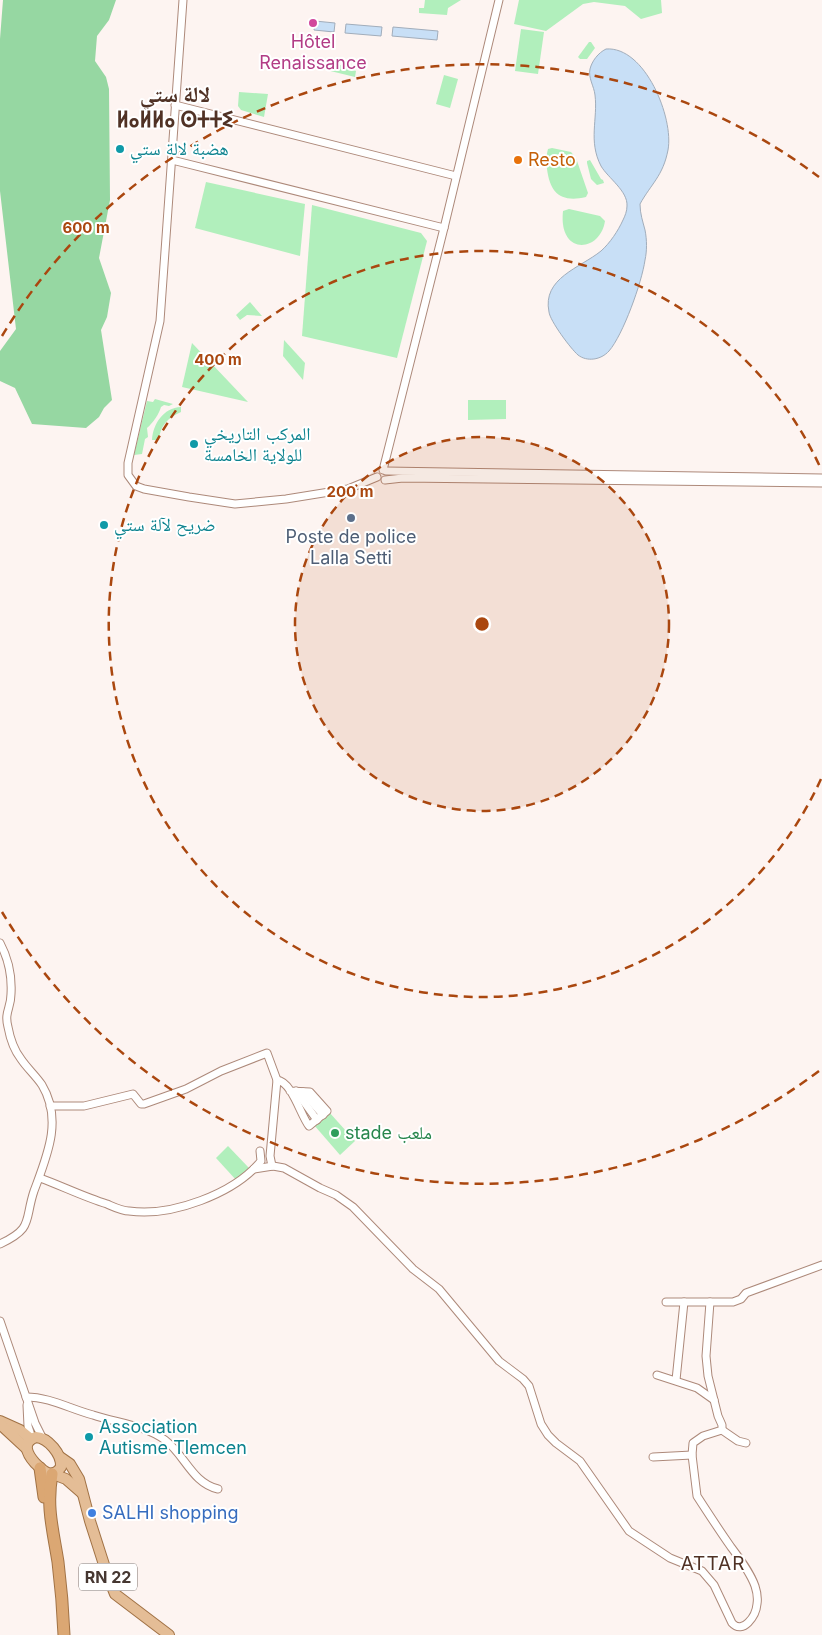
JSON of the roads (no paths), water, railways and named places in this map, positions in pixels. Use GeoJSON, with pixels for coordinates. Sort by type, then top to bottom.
{"type":"FeatureCollection","features":[{"type":"Feature","properties":{"kind":"highway"},"geometry":{"type":"LineString","coordinates":[[40,1468],[46,1511],[50,1522]]}},
{"type":"Feature","properties":{"kind":"highway"},"geometry":{"type":"LineString","coordinates":[[53,1474],[49,1493],[50,1522],[64,1614],[64,1635]]}},
{"type":"Feature","properties":{"kind":"main road"},"geometry":{"type":"LineString","coordinates":[[0,1422],[30,1442]]}},
{"type":"Feature","properties":{"kind":"main road"},"geometry":{"type":"LineString","coordinates":[[30,1442],[38,1437],[43,1439],[60,1456],[61,1467],[53,1474]]}},
{"type":"Feature","properties":{"kind":"main road"},"geometry":{"type":"LineString","coordinates":[[30,1442],[29,1456],[40,1468],[46,1473],[53,1474],[72,1483],[84,1496]]}},
{"type":"Feature","properties":{"kind":"main road","name":"RN 22"},"geometry":{"type":"LineString","coordinates":[[60,1456],[70,1464],[77,1474],[90,1521],[115,1594],[169,1635]]}},
{"type":"Feature","properties":{"kind":"street"},"geometry":{"type":"LineString","coordinates":[[183,0],[160,321],[128,463],[128,475],[136,486],[144,489],[235,504],[348,489],[377,477],[378,472],[384,470],[822,478]]}},
{"type":"Feature","properties":{"kind":"street"},"geometry":{"type":"LineString","coordinates":[[385,480],[388,476],[384,470],[499,0]]}},
{"type":"Feature","properties":{"kind":"street"},"geometry":{"type":"LineString","coordinates":[[175,104],[456,176]]}},
{"type":"Feature","properties":{"kind":"street"},"geometry":{"type":"LineString","coordinates":[[172,160],[444,228]]}},
{"type":"Feature","properties":{"kind":"street"},"geometry":{"type":"LineString","coordinates":[[377,477],[380,480],[423,478],[822,482]]}},
{"type":"Feature","properties":{"kind":"street"},"geometry":{"type":"LineString","coordinates":[[0,943],[6,955],[4,965],[10,972],[11,995],[6,1017],[8,1030],[21,1059],[42,1086],[53,1117],[53,1131],[40,1178],[31,1200],[28,1220],[24,1230],[0,1244]]}},
{"type":"Feature","properties":{"kind":"street"},"geometry":{"type":"LineString","coordinates":[[50,1106],[84,1106],[133,1094],[141,1104],[144,1104],[267,1053],[277,1080],[270,1156],[272,1166]]}},
{"type":"Feature","properties":{"kind":"street"},"geometry":{"type":"LineString","coordinates":[[277,1080],[284,1082],[296,1092],[320,1117],[327,1111],[310,1092],[296,1092]]}},
{"type":"Feature","properties":{"kind":"street"},"geometry":{"type":"LineString","coordinates":[[40,1178],[128,1211],[148,1212],[174,1208],[227,1189],[254,1169],[261,1161],[260,1152]]}},
{"type":"Feature","properties":{"kind":"street"},"geometry":{"type":"LineString","coordinates":[[254,1169],[272,1166],[284,1168],[336,1195],[352,1207],[413,1269],[439,1289],[498,1361],[523,1379],[529,1386],[541,1424],[548,1435],[580,1461],[629,1531],[670,1558],[702,1571],[714,1585],[732,1623],[736,1628],[740,1629],[745,1627],[752,1618],[757,1606],[758,1593],[745,1567],[697,1496],[692,1455],[693,1443],[704,1436],[722,1430]]}},
{"type":"Feature","properties":{"kind":"street"},"geometry":{"type":"LineString","coordinates":[[666,1302],[733,1302],[741,1299],[746,1293],[758,1288],[822,1266]]}},
{"type":"Feature","properties":{"kind":"street"},"geometry":{"type":"LineString","coordinates":[[676,1380],[684,1302]]}},
{"type":"Feature","properties":{"kind":"street"},"geometry":{"type":"LineString","coordinates":[[710,1302],[706,1356],[709,1382],[722,1430]]}},
{"type":"Feature","properties":{"kind":"street"},"geometry":{"type":"LineString","coordinates":[[0,1321],[35,1423],[43,1439]]}},
{"type":"Feature","properties":{"kind":"street"},"geometry":{"type":"LineString","coordinates":[[657,1375],[697,1388],[714,1401]]}},
{"type":"Feature","properties":{"kind":"street"},"geometry":{"type":"LineString","coordinates":[[697,1388],[709,1382]]}},
{"type":"Feature","properties":{"kind":"street"},"geometry":{"type":"LineString","coordinates":[[26,1397],[30,1442]]}},
{"type":"Feature","properties":{"kind":"street"},"geometry":{"type":"LineString","coordinates":[[26,1397],[46,1399],[93,1416],[151,1432],[173,1447],[201,1482],[218,1489]]}},
{"type":"Feature","properties":{"kind":"street"},"geometry":{"type":"LineString","coordinates":[[722,1430],[738,1441],[746,1443]]}},
{"type":"Feature","properties":{"kind":"street"},"geometry":{"type":"LineString","coordinates":[[653,1457],[692,1455]]}},
{"type":"Feature","properties":{"kind":"water"},"geometry":{"type":"Polygon","coordinates":[[[315,21],[335,23],[334,32],[314,30],[315,21]]]}},
{"type":"Feature","properties":{"kind":"water"},"geometry":{"type":"Polygon","coordinates":[[[346,24],[382,27],[381,36],[345,33],[346,24]]]}},
{"type":"Feature","properties":{"kind":"water"},"geometry":{"type":"Polygon","coordinates":[[[393,27],[438,31],[437,40],[392,36],[393,27]]]}},
{"type":"Feature","properties":{"kind":"water"},"geometry":{"type":"Polygon","coordinates":[[[606,49],[620,51],[633,59],[644,71],[654,86],[661,103],[669,136],[668,150],[663,167],[640,204],[646,234],[646,253],[640,281],[631,308],[620,333],[609,351],[598,358],[586,359],[578,355],[561,335],[550,316],[548,300],[551,291],[564,275],[601,251],[608,244],[614,237],[626,212],[627,206],[624,195],[604,171],[595,148],[596,104],[590,72],[594,60],[606,49]]]}},
{"type":"Feature","properties":{"kind":"place","name":"Hôtel Renaissance"},"geometry":{"type":"Point","coordinates":[313,23]}},
{"type":"Feature","properties":{"kind":"place","name":"هضبة لالة ستي"},"geometry":{"type":"Point","coordinates":[120,149]}},
{"type":"Feature","properties":{"kind":"place","name":"Resto"},"geometry":{"type":"Point","coordinates":[518,160]}},
{"type":"Feature","properties":{"kind":"place","name":"المركب التاريخي للولاية الخامسة"},"geometry":{"type":"Point","coordinates":[194,444]}},
{"type":"Feature","properties":{"kind":"place","name":"Poste de police Lalla Setti"},"geometry":{"type":"Point","coordinates":[351,518]}},
{"type":"Feature","properties":{"kind":"place","name":"ضريح لآلة ستي"},"geometry":{"type":"Point","coordinates":[104,525]}},
{"type":"Feature","properties":{"kind":"place","name":"stade ملعب"},"geometry":{"type":"Point","coordinates":[335,1133]}},
{"type":"Feature","properties":{"kind":"place","name":"Association Autisme Tlemcen"},"geometry":{"type":"Point","coordinates":[89,1437]}},
{"type":"Feature","properties":{"kind":"place","name":"SALHI shopping"},"geometry":{"type":"Point","coordinates":[92,1513]}},
{"type":"Feature","properties":{"kind":"district","name":"لالة ستي ⵍⴰⵍⵍⴰ ⵙⵜⵜⵉ"},"geometry":{"type":"Point","coordinates":[175,106]}},
{"type":"Feature","properties":{"kind":"district","name":"ATTAR"},"geometry":{"type":"Point","coordinates":[713,1563]}}]}
